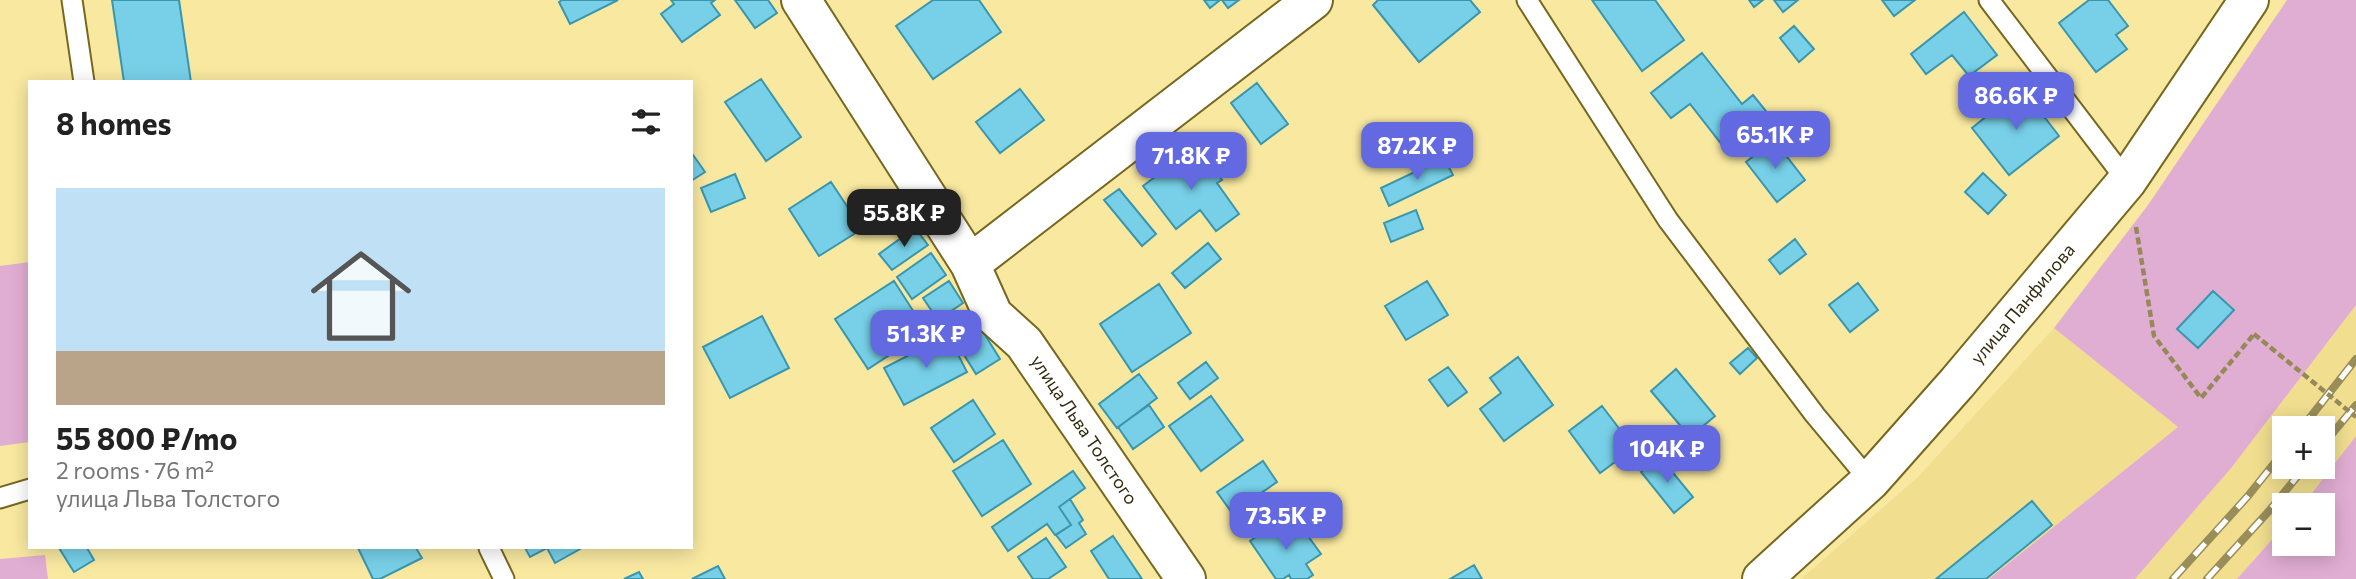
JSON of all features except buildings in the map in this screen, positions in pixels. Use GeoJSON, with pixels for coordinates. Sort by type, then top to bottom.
{"type":"FeatureCollection","features":[{"type":"Feature","properties":{"kind":"street","name":"улица Льва Толстого"},"geometry":{"type":"LineString","coordinates":[[801,0],[970,264],[993,315],[1024,343],[1186,579]]}},
{"type":"Feature","properties":{"kind":"street"},"geometry":{"type":"LineString","coordinates":[[970,264],[1313,0]]}},
{"type":"Feature","properties":{"kind":"street","name":"улица Панфилова"},"geometry":{"type":"LineString","coordinates":[[1762,579],[1870,481],[2127,181],[2249,0]]}},
{"type":"Feature","properties":{"kind":"lane"},"geometry":{"type":"LineString","coordinates":[[72,0],[84,80]]}},
{"type":"Feature","properties":{"kind":"lane"},"geometry":{"type":"LineString","coordinates":[[1527,0],[1668,220],[1815,415],[1870,481]]}},
{"type":"Feature","properties":{"kind":"lane"},"geometry":{"type":"LineString","coordinates":[[1989,0],[2127,181]]}},
{"type":"Feature","properties":{"kind":"lane"},"geometry":{"type":"LineString","coordinates":[[0,498],[28,490]]}},
{"type":"Feature","properties":{"kind":"lane"},"geometry":{"type":"LineString","coordinates":[[489,549],[504,579]]}},
{"type":"Feature","properties":{"kind":"path"},"geometry":{"type":"LineString","coordinates":[[2127,181],[2154,336],[2201,398],[2254,334],[2356,416]]}},
{"type":"Feature","properties":{"kind":"shaded area"},"geometry":{"type":"Polygon","coordinates":[[[2287,0],[2356,0],[2356,305],[2232,467],[2135,579],[1989,579],[2178,427],[2054,328],[2148,205],[2287,0]]]}},
{"type":"Feature","properties":{"kind":"shaded area"},"geometry":{"type":"Polygon","coordinates":[[[28,262],[28,442],[0,446],[0,266],[28,262]]]}},
{"type":"Feature","properties":{"kind":"shaded area"},"geometry":{"type":"Polygon","coordinates":[[[2356,305],[2356,436],[2335,464],[2335,416],[2272,416],[2272,479],[2324,479],[2313,493],[2272,493],[2272,540],[2237,579],[2135,579],[2232,467],[2356,305]]]}},
{"type":"Feature","properties":{"kind":"shaded area"},"geometry":{"type":"Polygon","coordinates":[[[2054,328],[2178,427],[1989,579],[1801,579],[1918,477],[2054,328]]]}},
{"type":"Feature","properties":{"kind":"shaded area"},"geometry":{"type":"Polygon","coordinates":[[[2356,436],[2356,579],[2237,579],[2272,540],[2272,556],[2335,556],[2335,493],[2312,493],[2323,479],[2335,479],[2335,463],[2356,436]]]}},
{"type":"Feature","properties":{"kind":"shaded area"},"geometry":{"type":"Polygon","coordinates":[[[45,555],[48,579],[0,579],[0,559],[45,555]]]}},
{"type":"Feature","properties":{"kind":"railway"},"geometry":{"type":"LineString","coordinates":[[2311,416],[2356,359]]}},
{"type":"Feature","properties":{"kind":"railway"},"geometry":{"type":"LineString","coordinates":[[2335,430],[2356,405]]}},
{"type":"Feature","properties":{"kind":"railway"},"geometry":{"type":"LineString","coordinates":[[2173,579],[2272,466]]}},
{"type":"Feature","properties":{"kind":"railway"},"geometry":{"type":"LineString","coordinates":[[2207,579],[2295,479]]}}]}
